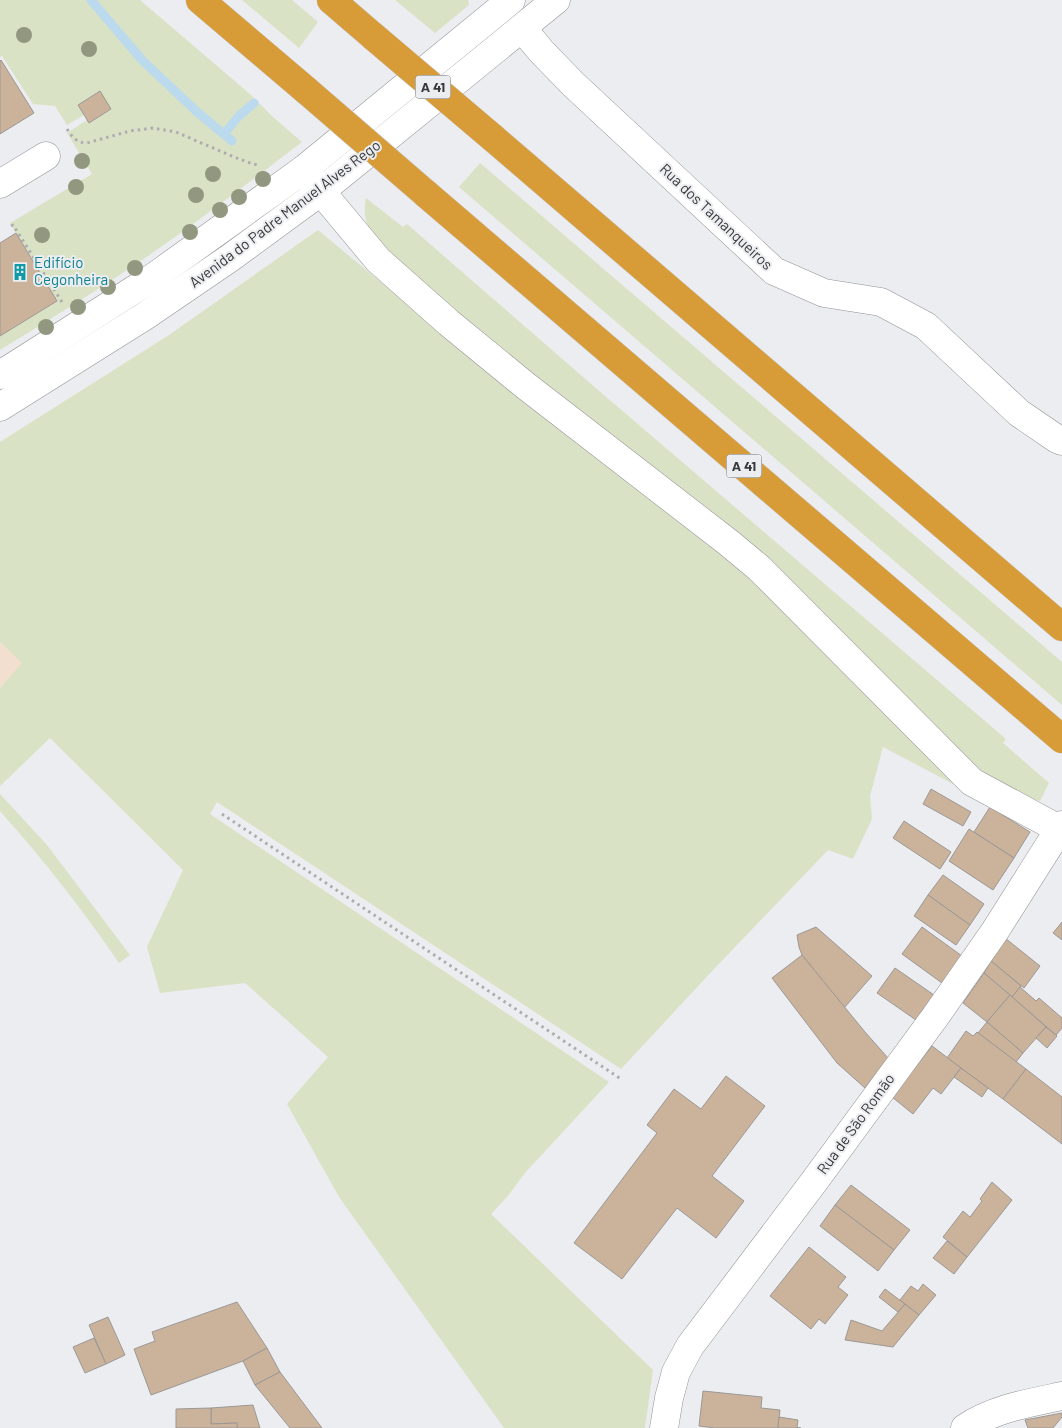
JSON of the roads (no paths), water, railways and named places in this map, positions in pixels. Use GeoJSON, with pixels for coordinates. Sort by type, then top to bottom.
{"type":"FeatureCollection","features":[{"type":"Feature","properties":{"kind":"highway","name":"A 41"},"geometry":{"type":"LineString","coordinates":[[200,0],[1062,739]]}},
{"type":"Feature","properties":{"kind":"highway","name":"A 41"},"geometry":{"type":"LineString","coordinates":[[331,0],[1062,627]]}},
{"type":"Feature","properties":{"kind":"street","name":"Avenida do Padre Manuel Alves Rego"},"geometry":{"type":"LineString","coordinates":[[0,375],[151,279],[303,170],[511,0]]}},
{"type":"Feature","properties":{"kind":"street","name":"Avenida do Padre Manuel Alves Rego"},"geometry":{"type":"LineString","coordinates":[[0,408],[145,316],[230,258],[320,192],[556,0]]}},
{"type":"Feature","properties":{"kind":"street","name":"Rua dos Tamanqueiros"},"geometry":{"type":"LineString","coordinates":[[522,28],[573,84],[774,271],[824,293],[882,302],[926,326],[1019,413],[1062,441]]}},
{"type":"Feature","properties":{"kind":"street"},"geometry":{"type":"LineString","coordinates":[[473,32],[492,53]]}},
{"type":"Feature","properties":{"kind":"street"},"geometry":{"type":"LineString","coordinates":[[0,184],[46,156]]}},
{"type":"Feature","properties":{"kind":"street"},"geometry":{"type":"LineString","coordinates":[[303,170],[378,260],[449,323],[526,386],[759,568],[972,782],[1061,827]]}},
{"type":"Feature","properties":{"kind":"street","name":"Rua de São Romão"},"geometry":{"type":"LineString","coordinates":[[664,1428],[676,1372],[690,1346],[813,1183],[935,1016],[995,931],[1061,827]]}},
{"type":"Feature","properties":{"kind":"street"},"geometry":{"type":"LineString","coordinates":[[964,1428],[998,1412],[1062,1396]]}},
{"type":"Feature","properties":{"kind":"waterway"},"geometry":{"type":"LineString","coordinates":[[91,0],[142,60],[196,111],[232,141]]}},
{"type":"Feature","properties":{"kind":"waterway"},"geometry":{"type":"LineString","coordinates":[[224,134],[238,117],[254,103]]}},
{"type":"Feature","properties":{"kind":"place","name":"Edifício Cegonheira"},"geometry":{"type":"Point","coordinates":[20,272]}}]}
